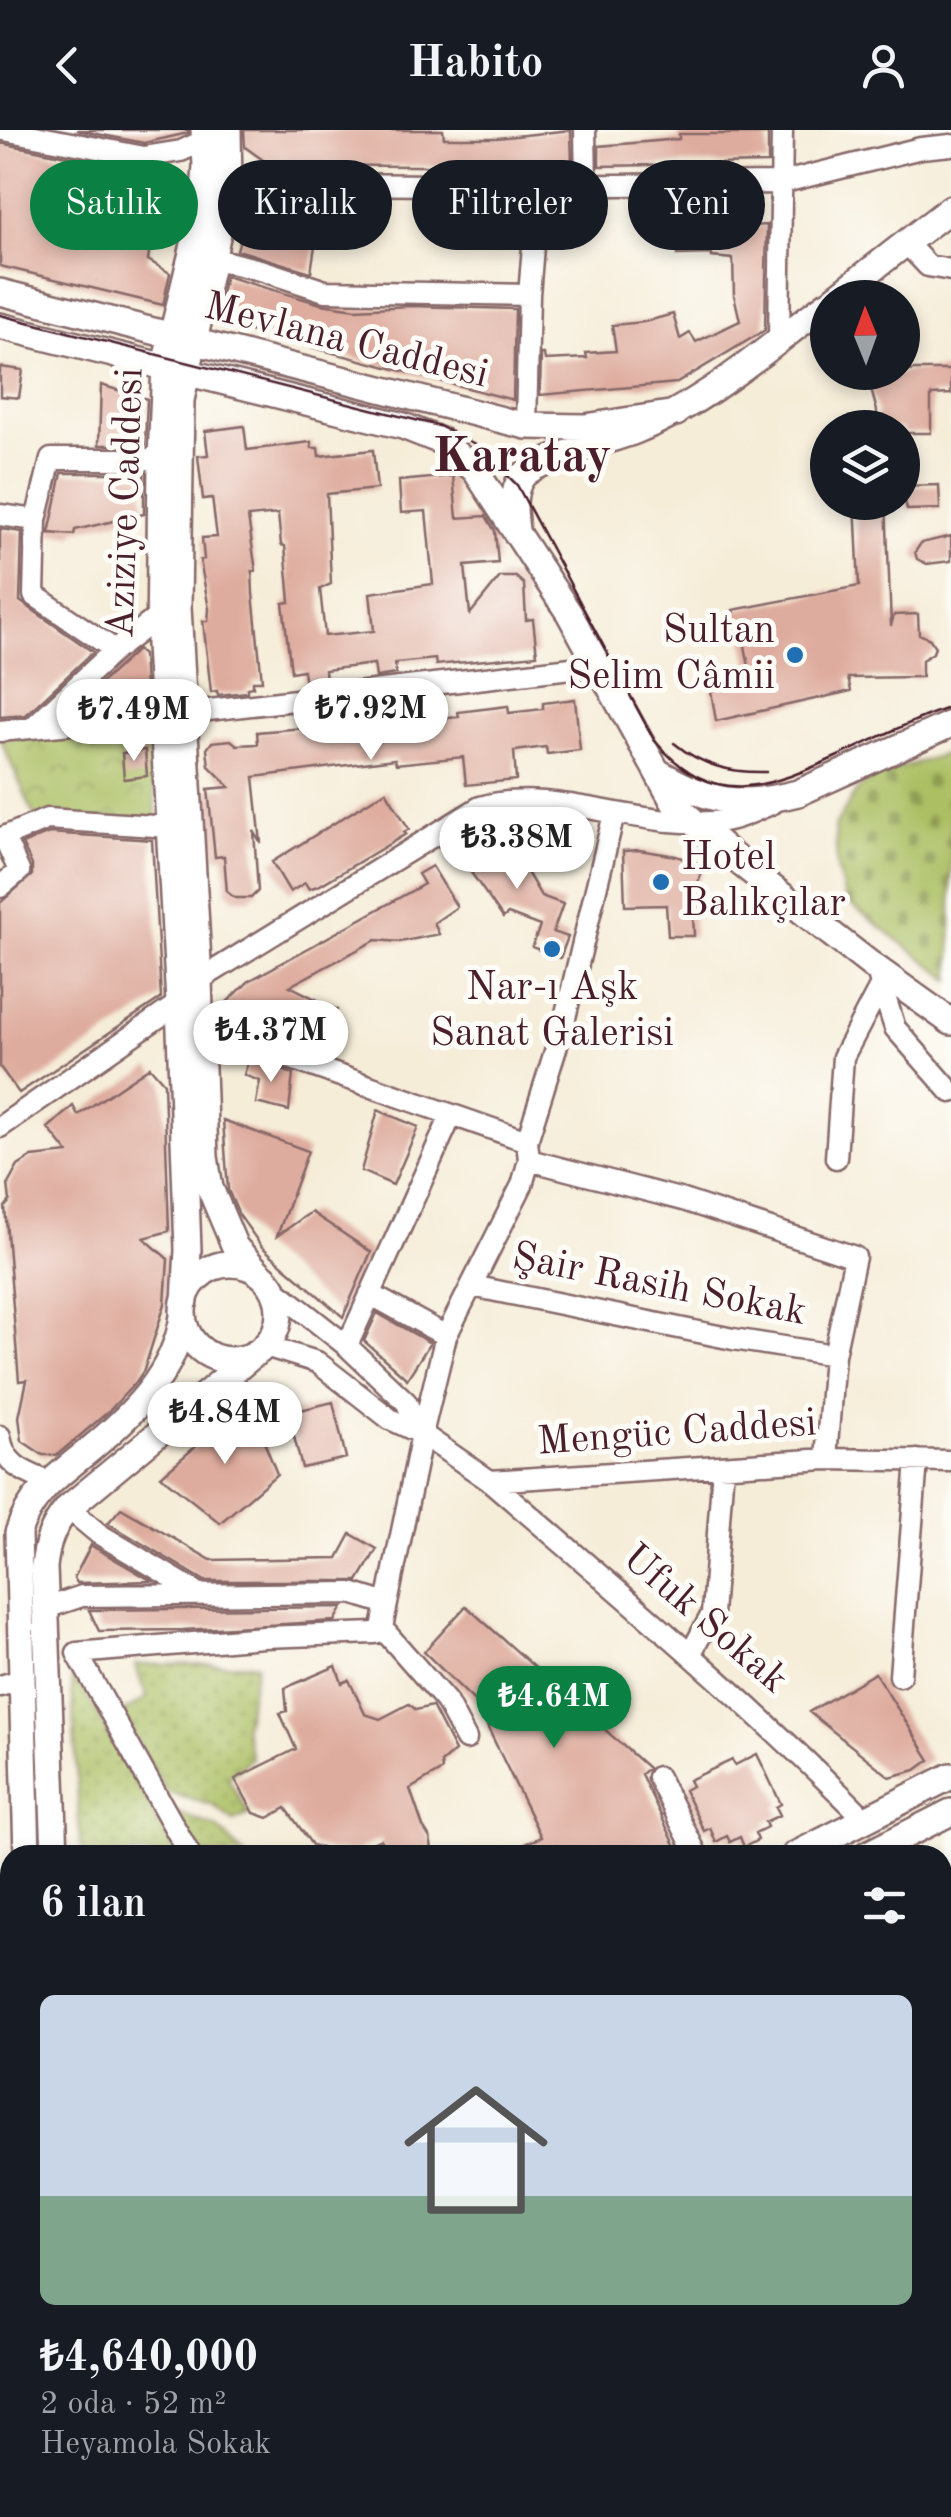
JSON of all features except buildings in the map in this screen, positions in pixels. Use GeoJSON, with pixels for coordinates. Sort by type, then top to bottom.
{"type":"FeatureCollection","features":[{"type":"Feature","properties":{"kind":"main road","name":"Aziziye Caddesi"},"geometry":{"type":"LineString","coordinates":[[213,133],[222,160]]}},
{"type":"Feature","properties":{"kind":"main road","name":"Aziziye Caddesi"},"geometry":{"type":"LineString","coordinates":[[213,133],[161,460],[159,616],[173,714],[199,980],[205,1157],[210,1188],[236,1247],[266,1280]]}},
{"type":"Feature","properties":{"kind":"main road"},"geometry":{"type":"LineString","coordinates":[[859,280],[951,208]]}},
{"type":"Feature","properties":{"kind":"main road","name":"Aziziye Caddesi"},"geometry":{"type":"LineString","coordinates":[[182,338],[218,228]]}},
{"type":"Feature","properties":{"kind":"main road","name":"Mevlana Caddesi"},"geometry":{"type":"LineString","coordinates":[[0,292],[526,426],[585,428],[676,413]]}},
{"type":"Feature","properties":{"kind":"main road"},"geometry":{"type":"LineString","coordinates":[[516,530],[517,486],[533,468],[676,413],[704,397],[810,316]]}},
{"type":"Feature","properties":{"kind":"main road","name":"Mevlana Caddesi"},"geometry":{"type":"LineString","coordinates":[[0,326],[403,426],[442,441],[476,470],[569,612],[676,806],[876,974],[951,1022]]}},
{"type":"Feature","properties":{"kind":"main road","name":"Aziziye Caddesi"},"geometry":{"type":"LineString","coordinates":[[9,1534],[50,1482],[144,1400],[176,1351],[184,1309],[188,1250],[170,827],[180,400],[175,368]]}},
{"type":"Feature","properties":{"kind":"main road"},"geometry":{"type":"LineString","coordinates":[[654,769],[716,800],[752,803],[798,793],[951,724]]}},
{"type":"Feature","properties":{"kind":"main road"},"geometry":{"type":"LineString","coordinates":[[54,1842],[46,1546],[54,1526],[68,1508],[258,1351],[274,1333],[278,1301],[266,1280],[246,1266],[229,1264],[214,1268],[190,1287],[184,1309],[187,1331],[207,1354],[237,1360],[258,1351]]}},
{"type":"Feature","properties":{"kind":"main road"},"geometry":{"type":"LineString","coordinates":[[9,1534],[10,1683],[26,1845]]}},
{"type":"Feature","properties":{"kind":"main road"},"geometry":{"type":"LineString","coordinates":[[814,1845],[951,1776]]}},
{"type":"Feature","properties":{"kind":"main road"},"geometry":{"type":"LineString","coordinates":[[886,1845],[951,1812]]}},
{"type":"Feature","properties":{"kind":"street"},"geometry":{"type":"LineString","coordinates":[[4,130],[144,157],[181,151],[213,133]]}},
{"type":"Feature","properties":{"kind":"street"},"geometry":{"type":"LineString","coordinates":[[586,130],[586,160]]}},
{"type":"Feature","properties":{"kind":"street"},"geometry":{"type":"LineString","coordinates":[[779,339],[782,130]]}},
{"type":"Feature","properties":{"kind":"street"},"geometry":{"type":"LineString","coordinates":[[608,186],[780,183],[921,148],[951,146]]}},
{"type":"Feature","properties":{"kind":"street"},"geometry":{"type":"LineString","coordinates":[[907,244],[928,266],[951,270]]}},
{"type":"Feature","properties":{"kind":"street"},"geometry":{"type":"LineString","coordinates":[[526,426],[533,250]]}},
{"type":"Feature","properties":{"kind":"street"},"geometry":{"type":"LineString","coordinates":[[211,258],[264,270],[326,291],[529,295]]}},
{"type":"Feature","properties":{"kind":"street"},"geometry":{"type":"LineString","coordinates":[[115,650],[34,595],[36,520],[51,458],[161,460]]}},
{"type":"Feature","properties":{"kind":"street"},"geometry":{"type":"LineString","coordinates":[[0,515],[36,520]]}},
{"type":"Feature","properties":{"kind":"street"},"geometry":{"type":"LineString","coordinates":[[32,728],[115,650],[159,616]]}},
{"type":"Feature","properties":{"kind":"street"},"geometry":{"type":"LineString","coordinates":[[0,731],[598,665]]}},
{"type":"Feature","properties":{"kind":"street"},"geometry":{"type":"LineString","coordinates":[[199,980],[480,808],[498,802],[537,802],[692,822],[732,820],[798,793]]}},
{"type":"Feature","properties":{"kind":"street"},"geometry":{"type":"LineString","coordinates":[[184,1845],[77,1653],[263,1637],[376,1633],[382,1628],[446,1336],[522,1185],[614,814]]}},
{"type":"Feature","properties":{"kind":"street"},"geometry":{"type":"LineString","coordinates":[[0,888],[19,871],[4,837],[47,819],[170,827]]}},
{"type":"Feature","properties":{"kind":"street"},"geometry":{"type":"LineString","coordinates":[[876,974],[896,1028],[951,1092]]}},
{"type":"Feature","properties":{"kind":"street"},"geometry":{"type":"LineString","coordinates":[[836,1158],[843,1058],[876,974]]}},
{"type":"Feature","properties":{"kind":"street"},"geometry":{"type":"LineString","coordinates":[[0,1128],[179,1004]]}},
{"type":"Feature","properties":{"kind":"street"},"geometry":{"type":"LineString","coordinates":[[200,1028],[451,1116],[528,1150],[855,1257],[834,1355],[826,1459]]}},
{"type":"Feature","properties":{"kind":"street"},"geometry":{"type":"LineString","coordinates":[[346,1346],[451,1116]]}},
{"type":"Feature","properties":{"kind":"street"},"geometry":{"type":"LineString","coordinates":[[266,1280],[406,1402],[422,1434]]}},
{"type":"Feature","properties":{"kind":"street","name":"Şair Rasih Sokak"},"geometry":{"type":"LineString","coordinates":[[472,1286],[834,1355]]}},
{"type":"Feature","properties":{"kind":"street"},"geometry":{"type":"LineString","coordinates":[[370,1294],[446,1336]]}},
{"type":"Feature","properties":{"kind":"street","name":"Mengüc Caddesi"},"geometry":{"type":"LineString","coordinates":[[258,1351],[317,1362],[390,1420],[422,1434],[490,1481],[826,1459],[951,1461]]}},
{"type":"Feature","properties":{"kind":"street"},"geometry":{"type":"LineString","coordinates":[[0,1436],[2,1452],[18,1469],[50,1482]]}},
{"type":"Feature","properties":{"kind":"street"},"geometry":{"type":"LineString","coordinates":[[900,1676],[917,1460]]}},
{"type":"Feature","properties":{"kind":"street"},"geometry":{"type":"LineString","coordinates":[[691,1653],[712,1614],[723,1466]]}},
{"type":"Feature","properties":{"kind":"street","name":"Ufuk Sokak"},"geometry":{"type":"LineString","coordinates":[[490,1481],[779,1732],[865,1819]]}},
{"type":"Feature","properties":{"kind":"street"},"geometry":{"type":"LineString","coordinates":[[68,1508],[99,1534],[202,1594]]}},
{"type":"Feature","properties":{"kind":"street"},"geometry":{"type":"LineString","coordinates":[[46,1608],[82,1596],[202,1594],[351,1593],[387,1604]]}},
{"type":"Feature","properties":{"kind":"street"},"geometry":{"type":"LineString","coordinates":[[382,1628],[446,1701],[466,1738]]}},
{"type":"Feature","properties":{"kind":"street"},"geometry":{"type":"LineString","coordinates":[[658,1777],[691,1845]]}},
{"type":"Feature","properties":{"kind":"green space"},"geometry":{"type":"Polygon","coordinates":[[[149,720],[157,822],[35,817],[0,739],[149,720]]]}},
{"type":"Feature","properties":{"kind":"green space"},"geometry":{"type":"Polygon","coordinates":[[[951,752],[951,980],[846,901],[837,867],[835,826],[857,790],[874,776],[951,752]]]}},
{"type":"Feature","properties":{"kind":"green space"},"geometry":{"type":"Polygon","coordinates":[[[257,1664],[244,1726],[251,1758],[228,1778],[249,1814],[234,1821],[212,1805],[166,1792],[122,1713],[147,1698],[135,1665],[257,1664]]]}},
{"type":"Feature","properties":{"kind":"green space"},"geometry":{"type":"Polygon","coordinates":[[[71,1668],[171,1845],[80,1844],[71,1668]]]}},
{"type":"Feature","properties":{"kind":"green space"},"geometry":{"type":"Polygon","coordinates":[[[178,1813],[218,1828],[234,1845],[196,1845],[178,1813]]]}},
{"type":"Feature","properties":{"kind":"tram line"},"geometry":{"type":"LineString","coordinates":[[0,315],[439,426],[477,445],[517,485],[654,740],[697,776],[740,786],[786,778],[951,707]]}},
{"type":"Feature","properties":{"kind":"tram line"},"geometry":{"type":"LineString","coordinates":[[674,743],[717,766],[766,772]]}},
{"type":"Feature","properties":{"kind":"place","name":"Sultan Selim Câmii"},"geometry":{"type":"Point","coordinates":[795,655]}},
{"type":"Feature","properties":{"kind":"place","name":"Hotel Balıkçılar"},"geometry":{"type":"Point","coordinates":[661,882]}},
{"type":"Feature","properties":{"kind":"place","name":"Nar-ı Aşk Sanat Galerisi"},"geometry":{"type":"Point","coordinates":[552,949]}},
{"type":"Feature","properties":{"kind":"district","name":"Karatay"},"geometry":{"type":"Point","coordinates":[522,458]}}]}
